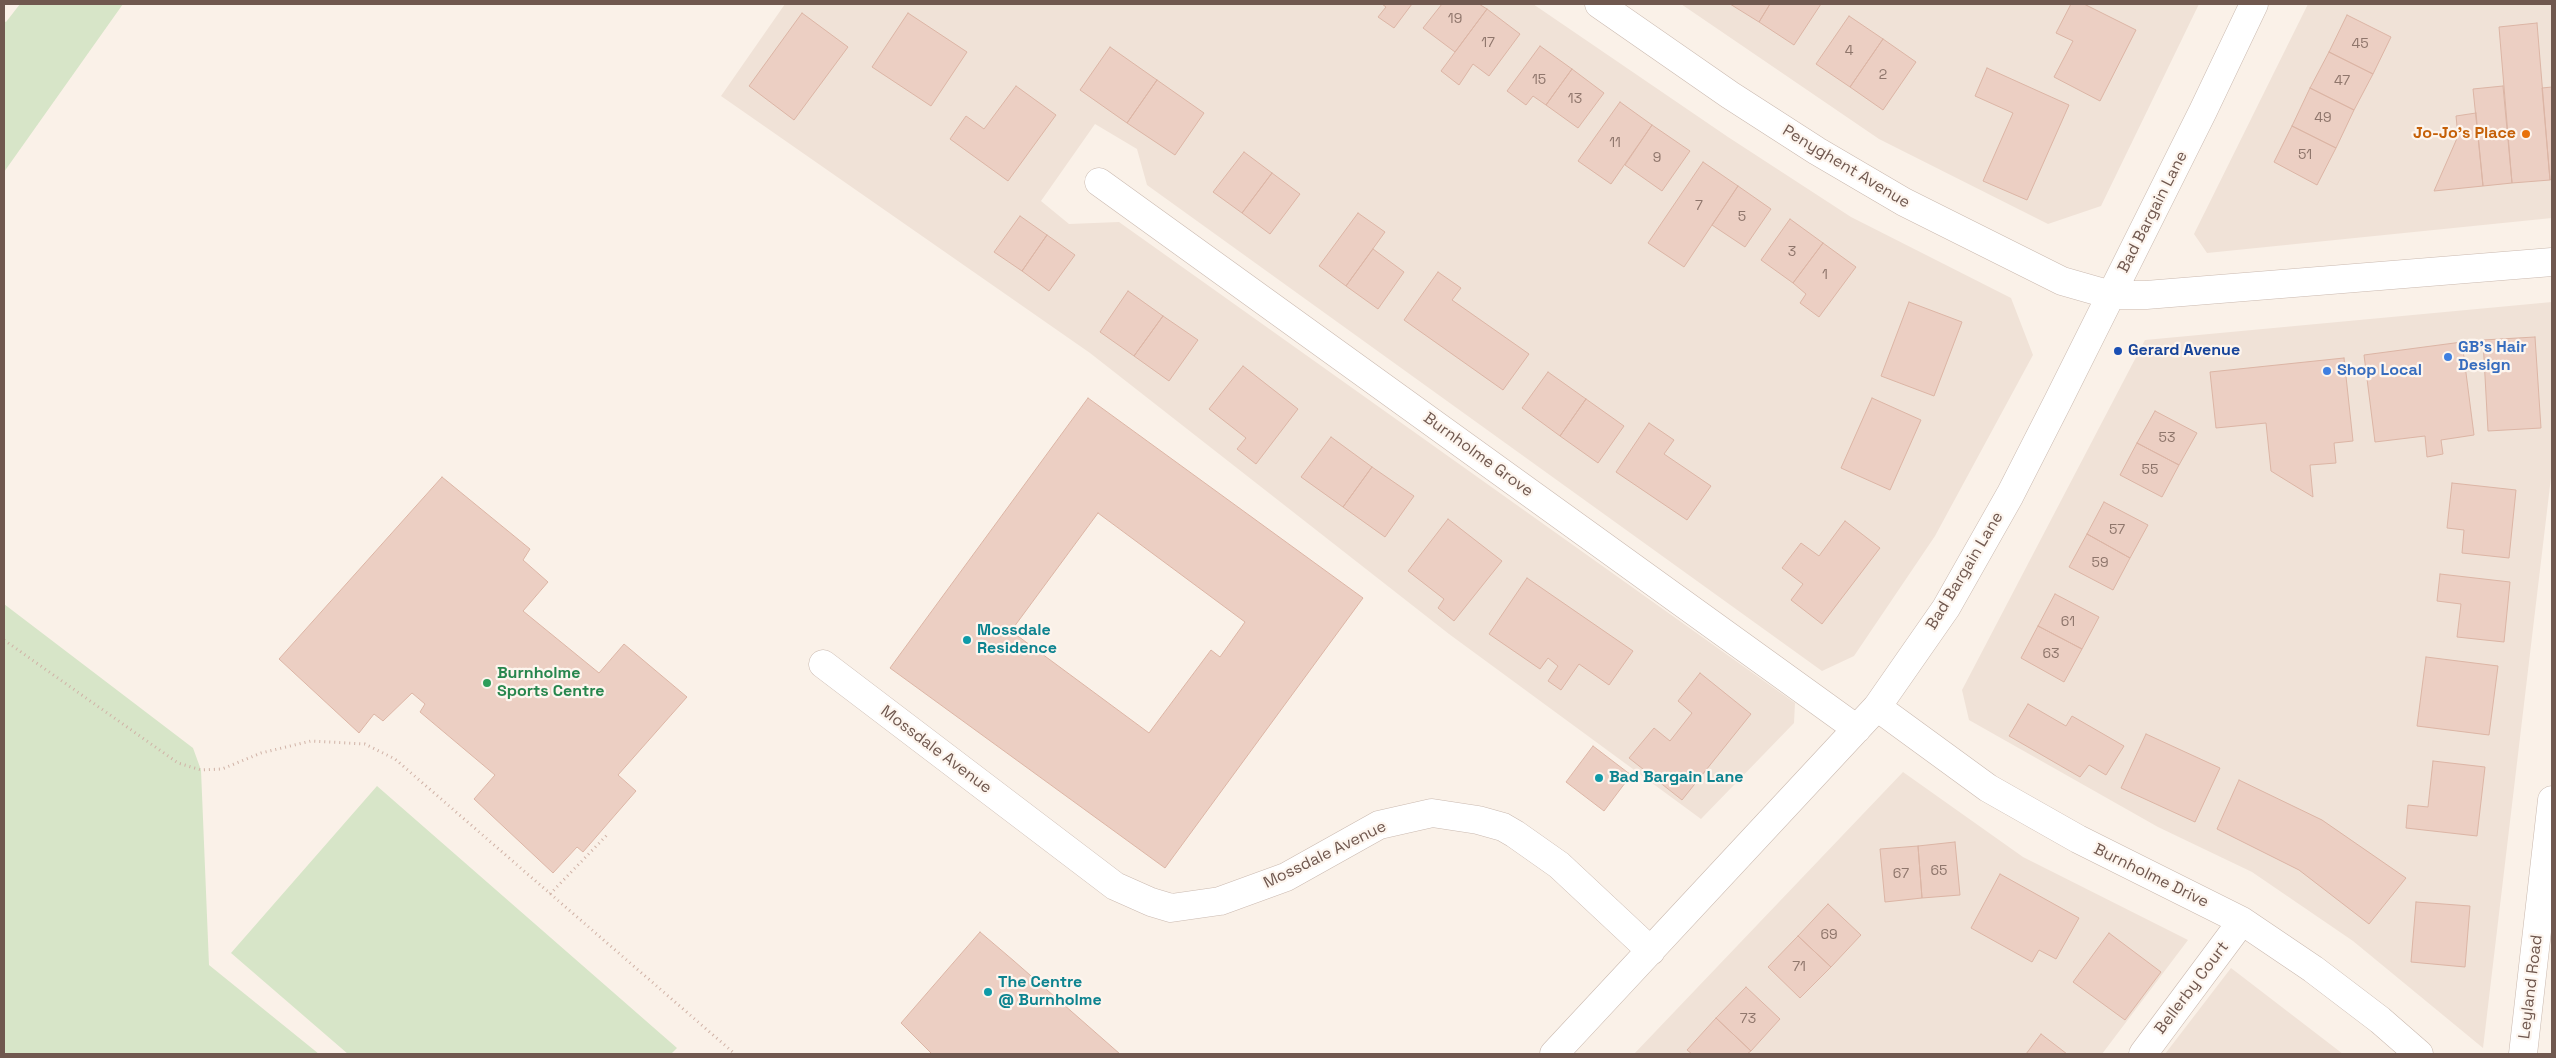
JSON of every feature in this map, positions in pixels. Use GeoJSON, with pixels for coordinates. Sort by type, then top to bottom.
{"type":"FeatureCollection","features":[{"type":"Feature","properties":{"kind":"street","name":"Penyghent Avenue"},"geometry":{"type":"LineString","coordinates":[[1599,4],[1730,95],[1817,151],[1904,202],[2062,281],[2111,295]]}},
{"type":"Feature","properties":{"kind":"street","name":"Bad Bargain Lane"},"geometry":{"type":"LineString","coordinates":[[1554,1054],[1877,707],[1946,608],[2010,495],[2254,4]]}},
{"type":"Feature","properties":{"kind":"street","name":"Burnholme Grove"},"geometry":{"type":"LineString","coordinates":[[1099,182],[1857,729]]}},
{"type":"Feature","properties":{"kind":"street"},"geometry":{"type":"LineString","coordinates":[[2111,295],[2146,295],[2552,262]]}},
{"type":"Feature","properties":{"kind":"street","name":"Mossdale Avenue"},"geometry":{"type":"LineString","coordinates":[[823,664],[1115,886],[1151,902],[1171,908],[1220,901],[1286,877],[1379,825],[1432,813],[1478,820],[1503,827],[1515,834],[1559,865],[1651,951]]}},
{"type":"Feature","properties":{"kind":"street","name":"Burnholme Drive"},"geometry":{"type":"LineString","coordinates":[[1877,707],[1988,788],[2078,839],[2242,922],[2313,969],[2380,1020],[2419,1054]]}},
{"type":"Feature","properties":{"kind":"street","name":"Leyland Road"},"geometry":{"type":"LineString","coordinates":[[2523,1054],[2552,800]]}},
{"type":"Feature","properties":{"kind":"street","name":"Bellerby Court"},"geometry":{"type":"LineString","coordinates":[[2143,1054],[2242,922]]}},
{"type":"Feature","properties":{"kind":"path"},"geometry":{"type":"LineString","coordinates":[[4,640],[178,762],[201,770],[222,769],[261,753],[311,741],[365,744],[395,759],[735,1054]]}},
{"type":"Feature","properties":{"kind":"path"},"geometry":{"type":"LineString","coordinates":[[550,894],[607,835]]}},
{"type":"Feature","properties":{"kind":"shaded area"},"geometry":{"type":"Polygon","coordinates":[[[785,4],[1533,4],[1728,137],[1851,217],[2011,298],[2033,355],[1935,536],[1854,656],[1822,671],[1147,185],[1137,149],[1095,124],[1041,201],[1069,224],[1119,222],[1795,703],[1794,723],[1701,819],[1449,634],[1090,353],[721,96],[785,4]]]}},
{"type":"Feature","properties":{"kind":"shaded area"},"geometry":{"type":"Polygon","coordinates":[[[1681,4],[2199,4],[2101,206],[2048,224],[1879,139],[1681,4]]]}},
{"type":"Feature","properties":{"kind":"shaded area"},"geometry":{"type":"Polygon","coordinates":[[[2308,4],[2552,4],[2552,218],[2207,253],[2194,234],[2308,4]]]}},
{"type":"Feature","properties":{"kind":"shaded area"},"geometry":{"type":"Polygon","coordinates":[[[2552,302],[2552,469],[2483,1048],[2353,941],[2252,872],[2158,827],[1969,720],[1962,690],[2145,340],[2552,302]]]}},
{"type":"Feature","properties":{"kind":"shaded area"},"geometry":{"type":"Polygon","coordinates":[[[1903,772],[2023,857],[2188,940],[2102,1054],[1634,1054],[1903,772]]]}},
{"type":"Feature","properties":{"kind":"shaded area"},"geometry":{"type":"Polygon","coordinates":[[[2231,968],[2343,1054],[2165,1054],[2231,968]]]}},
{"type":"Feature","properties":{"kind":"green space"},"geometry":{"type":"Polygon","coordinates":[[[20,4],[123,4],[4,172],[4,21],[6,22],[20,4]]]}},
{"type":"Feature","properties":{"kind":"green space"},"geometry":{"type":"Polygon","coordinates":[[[4,604],[193,748],[201,770],[209,965],[319,1054],[4,1054],[4,604]]]}},
{"type":"Feature","properties":{"kind":"green space"},"geometry":{"type":"Polygon","coordinates":[[[377,786],[677,1048],[671,1054],[348,1054],[231,953],[377,786]]]}},
{"type":"Feature","properties":{"kind":"building"},"geometry":{"type":"Polygon","coordinates":[[[1382,4],[1412,4],[1394,28],[1378,17],[1386,7],[1382,4]]]}},
{"type":"Feature","properties":{"kind":"building"},"geometry":{"type":"Polygon","coordinates":[[[1442,4],[1479,4],[1487,9],[1455,52],[1423,28],[1442,4]]]}},
{"type":"Feature","properties":{"kind":"building"},"geometry":{"type":"Polygon","coordinates":[[[1730,4],[1770,4],[1759,22],[1730,4]]]}},
{"type":"Feature","properties":{"kind":"building"},"geometry":{"type":"Polygon","coordinates":[[[1770,4],[1821,4],[1794,45],[1759,22],[1770,4]]]}},
{"type":"Feature","properties":{"kind":"building"},"geometry":{"type":"Polygon","coordinates":[[[2071,4],[2084,4],[2136,30],[2100,101],[2054,77],[2073,41],[2056,33],[2071,4]]]}},
{"type":"Feature","properties":{"kind":"building"},"geometry":{"type":"Polygon","coordinates":[[[1487,9],[1520,34],[1489,76],[1473,64],[1459,85],[1441,71],[1487,9]]]}},
{"type":"Feature","properties":{"kind":"building"},"geometry":{"type":"Polygon","coordinates":[[[802,13],[848,47],[794,120],[749,86],[802,13]]]}},
{"type":"Feature","properties":{"kind":"building"},"geometry":{"type":"Polygon","coordinates":[[[908,13],[967,52],[931,106],[872,67],[908,13]]]}},
{"type":"Feature","properties":{"kind":"building"},"geometry":{"type":"Polygon","coordinates":[[[2347,15],[2391,37],[2373,74],[2329,52],[2347,15]]]}},
{"type":"Feature","properties":{"kind":"building"},"geometry":{"type":"Polygon","coordinates":[[[1849,16],[1883,39],[1850,87],[1816,64],[1849,16]]]}},
{"type":"Feature","properties":{"kind":"building","name":"Jo-Jo's Place"},"geometry":{"type":"Polygon","coordinates":[[[2537,23],[2550,180],[2512,183],[2499,27],[2537,23]]]}},
{"type":"Feature","properties":{"kind":"building"},"geometry":{"type":"Polygon","coordinates":[[[1883,39],[1916,62],[1883,110],[1850,87],[1883,39]]]}},
{"type":"Feature","properties":{"kind":"building"},"geometry":{"type":"Polygon","coordinates":[[[1540,46],[1572,69],[1546,105],[1533,96],[1526,105],[1507,91],[1540,46]]]}},
{"type":"Feature","properties":{"kind":"building"},"geometry":{"type":"Polygon","coordinates":[[[1110,47],[1157,80],[1127,123],[1080,90],[1110,47]]]}},
{"type":"Feature","properties":{"kind":"building"},"geometry":{"type":"Polygon","coordinates":[[[2329,52],[2373,74],[2354,110],[2310,88],[2329,52]]]}},
{"type":"Feature","properties":{"kind":"building"},"geometry":{"type":"Polygon","coordinates":[[[1987,68],[2069,105],[2027,200],[1983,181],[2013,113],[1975,96],[1987,68]]]}},
{"type":"Feature","properties":{"kind":"building"},"geometry":{"type":"Polygon","coordinates":[[[1572,69],[1604,93],[1578,128],[1546,105],[1572,69]]]}},
{"type":"Feature","properties":{"kind":"building"},"geometry":{"type":"Polygon","coordinates":[[[1157,80],[1204,113],[1175,155],[1127,123],[1157,80]]]}},
{"type":"Feature","properties":{"kind":"building"},"geometry":{"type":"Polygon","coordinates":[[[1016,86],[1056,115],[1008,181],[950,139],[966,116],[984,129],[1016,86]]]}},
{"type":"Feature","properties":{"kind":"building"},"geometry":{"type":"Polygon","coordinates":[[[2503,86],[2512,183],[2483,186],[2473,89],[2503,86]]]}},
{"type":"Feature","properties":{"kind":"building"},"geometry":{"type":"Polygon","coordinates":[[[2552,87],[2552,179],[2550,180],[2542,88],[2552,87]]]}},
{"type":"Feature","properties":{"kind":"building"},"geometry":{"type":"Polygon","coordinates":[[[2310,88],[2354,110],[2336,148],[2292,126],[2310,88]]]}},
{"type":"Feature","properties":{"kind":"building"},"geometry":{"type":"Polygon","coordinates":[[[1620,102],[1652,125],[1611,184],[1578,161],[1620,102]]]}},
{"type":"Feature","properties":{"kind":"building"},"geometry":{"type":"Polygon","coordinates":[[[2476,113],[2483,186],[2434,191],[2458,136],[2456,116],[2476,113]]]}},
{"type":"Feature","properties":{"kind":"building"},"geometry":{"type":"Polygon","coordinates":[[[1652,125],[1690,151],[1662,191],[1625,165],[1652,125]]]}},
{"type":"Feature","properties":{"kind":"building"},"geometry":{"type":"Polygon","coordinates":[[[2292,126],[2336,148],[2317,185],[2274,162],[2292,126]]]}},
{"type":"Feature","properties":{"kind":"building"},"geometry":{"type":"Polygon","coordinates":[[[1244,152],[1272,173],[1242,213],[1213,192],[1244,152]]]}},
{"type":"Feature","properties":{"kind":"building"},"geometry":{"type":"Polygon","coordinates":[[[1703,162],[1738,186],[1684,267],[1648,243],[1703,162]]]}},
{"type":"Feature","properties":{"kind":"building"},"geometry":{"type":"Polygon","coordinates":[[[1272,173],[1300,194],[1270,234],[1242,213],[1272,173]]]}},
{"type":"Feature","properties":{"kind":"building"},"geometry":{"type":"Polygon","coordinates":[[[1738,186],[1771,209],[1745,247],[1712,225],[1738,186]]]}},
{"type":"Feature","properties":{"kind":"building"},"geometry":{"type":"Polygon","coordinates":[[[1358,213],[1385,232],[1346,286],[1319,266],[1358,213]]]}},
{"type":"Feature","properties":{"kind":"building"},"geometry":{"type":"Polygon","coordinates":[[[1020,216],[1047,235],[1022,271],[994,252],[1020,216]]]}},
{"type":"Feature","properties":{"kind":"building"},"geometry":{"type":"Polygon","coordinates":[[[1790,219],[1823,243],[1793,283],[1761,260],[1790,219]]]}},
{"type":"Feature","properties":{"kind":"building"},"geometry":{"type":"Polygon","coordinates":[[[1047,235],[1075,255],[1049,291],[1022,271],[1047,235]]]}},
{"type":"Feature","properties":{"kind":"building"},"geometry":{"type":"Polygon","coordinates":[[[1823,243],[1856,267],[1819,317],[1800,303],[1806,294],[1793,283],[1823,243]]]}},
{"type":"Feature","properties":{"kind":"building"},"geometry":{"type":"Polygon","coordinates":[[[1373,249],[1404,272],[1378,309],[1346,286],[1373,249]]]}},
{"type":"Feature","properties":{"kind":"building"},"geometry":{"type":"Polygon","coordinates":[[[1438,272],[1461,288],[1452,300],[1529,354],[1503,390],[1404,320],[1438,272]]]}},
{"type":"Feature","properties":{"kind":"building"},"geometry":{"type":"Polygon","coordinates":[[[1128,291],[1163,316],[1134,356],[1100,332],[1128,291]]]}},
{"type":"Feature","properties":{"kind":"building"},"geometry":{"type":"Polygon","coordinates":[[[1909,302],[1962,322],[1934,396],[1881,376],[1909,302]]]}},
{"type":"Feature","properties":{"kind":"building"},"geometry":{"type":"Polygon","coordinates":[[[1163,316],[1198,340],[1169,381],[1134,356],[1163,316]]]}},
{"type":"Feature","properties":{"kind":"building"},"geometry":{"type":"Polygon","coordinates":[[[2535,337],[2541,428],[2488,431],[2483,340],[2535,337]]]}},
{"type":"Feature","properties":{"kind":"building"},"geometry":{"type":"Polygon","coordinates":[[[2462,342],[2474,435],[2441,440],[2443,454],[2427,457],[2425,436],[2375,442],[2364,355],[2462,342]]]}},
{"type":"Feature","properties":{"kind":"building"},"geometry":{"type":"Polygon","coordinates":[[[2344,358],[2353,441],[2334,443],[2336,463],[2310,465],[2313,497],[2271,471],[2266,423],[2216,428],[2210,372],[2344,358]]]}},
{"type":"Feature","properties":{"kind":"building"},"geometry":{"type":"Polygon","coordinates":[[[1243,366],[1298,409],[1256,464],[1237,449],[1246,438],[1209,409],[1243,366]]]}},
{"type":"Feature","properties":{"kind":"building"},"geometry":{"type":"Polygon","coordinates":[[[1548,372],[1586,399],[1560,436],[1522,408],[1548,372]]]}},
{"type":"Feature","properties":{"kind":"building","name":"Mossdale Residence"},"geometry":{"type":"Polygon","coordinates":[[[1088,398],[1363,598],[1165,868],[890,668],[1088,398]],[[1098,513],[1011,631],[1149,733],[1211,650],[1220,657],[1245,622],[1098,513]]]}},
{"type":"Feature","properties":{"kind":"building"},"geometry":{"type":"Polygon","coordinates":[[[1872,398],[1921,420],[1890,490],[1841,468],[1872,398]]]}},
{"type":"Feature","properties":{"kind":"building"},"geometry":{"type":"Polygon","coordinates":[[[1586,399],[1624,426],[1598,463],[1560,436],[1586,399]]]}},
{"type":"Feature","properties":{"kind":"building"},"geometry":{"type":"Polygon","coordinates":[[[2155,411],[2197,433],[2179,465],[2137,443],[2155,411]]]}},
{"type":"Feature","properties":{"kind":"building"},"geometry":{"type":"Polygon","coordinates":[[[1649,423],[1674,440],[1664,454],[1711,486],[1687,520],[1616,472],[1649,423]]]}},
{"type":"Feature","properties":{"kind":"building"},"geometry":{"type":"Polygon","coordinates":[[[1331,437],[1372,467],[1343,507],[1301,477],[1331,437]]]}},
{"type":"Feature","properties":{"kind":"building"},"geometry":{"type":"Polygon","coordinates":[[[2137,443],[2179,465],[2162,497],[2120,475],[2137,443]]]}},
{"type":"Feature","properties":{"kind":"building"},"geometry":{"type":"Polygon","coordinates":[[[1372,467],[1414,496],[1385,537],[1343,507],[1372,467]]]}},
{"type":"Feature","properties":{"kind":"building","name":"Burnholme Sports Centre"},"geometry":{"type":"Polygon","coordinates":[[[442,477],[530,549],[523,560],[548,582],[523,611],[599,673],[624,644],[687,697],[618,775],[636,791],[583,852],[577,847],[553,873],[474,799],[495,775],[420,712],[425,704],[412,693],[383,721],[374,714],[359,733],[279,659],[442,477]]]}},
{"type":"Feature","properties":{"kind":"building"},"geometry":{"type":"Polygon","coordinates":[[[2452,483],[2516,490],[2509,558],[2462,553],[2464,530],[2447,528],[2452,483]]]}},
{"type":"Feature","properties":{"kind":"building"},"geometry":{"type":"Polygon","coordinates":[[[2104,502],[2148,525],[2130,558],[2087,534],[2104,502]]]}},
{"type":"Feature","properties":{"kind":"building"},"geometry":{"type":"Polygon","coordinates":[[[1448,519],[1502,561],[1454,621],[1438,608],[1444,599],[1408,571],[1448,519]]]}},
{"type":"Feature","properties":{"kind":"building"},"geometry":{"type":"Polygon","coordinates":[[[1845,521],[1880,548],[1822,624],[1791,600],[1803,584],[1782,568],[1801,543],[1819,556],[1845,521]]]}},
{"type":"Feature","properties":{"kind":"building"},"geometry":{"type":"Polygon","coordinates":[[[2087,534],[2130,558],[2113,590],[2069,567],[2087,534]]]}},
{"type":"Feature","properties":{"kind":"building"},"geometry":{"type":"Polygon","coordinates":[[[2440,574],[2510,582],[2504,642],[2457,637],[2461,604],[2437,601],[2440,574]]]}},
{"type":"Feature","properties":{"kind":"building"},"geometry":{"type":"Polygon","coordinates":[[[1527,578],[1633,651],[1609,685],[1579,664],[1561,690],[1548,681],[1558,666],[1548,658],[1540,669],[1489,634],[1527,578]]]}},
{"type":"Feature","properties":{"kind":"building"},"geometry":{"type":"Polygon","coordinates":[[[2055,594],[2099,617],[2082,649],[2038,626],[2055,594]]]}},
{"type":"Feature","properties":{"kind":"building"},"geometry":{"type":"Polygon","coordinates":[[[2038,626],[2082,649],[2064,682],[2021,658],[2038,626]]]}},
{"type":"Feature","properties":{"kind":"building"},"geometry":{"type":"Polygon","coordinates":[[[2426,657],[2498,666],[2489,735],[2417,726],[2426,657]]]}},
{"type":"Feature","properties":{"kind":"building"},"geometry":{"type":"Polygon","coordinates":[[[1700,673],[1751,714],[1682,800],[1629,758],[1654,728],[1670,741],[1692,713],[1678,701],[1700,673]]]}},
{"type":"Feature","properties":{"kind":"building"},"geometry":{"type":"Polygon","coordinates":[[[2028,704],[2066,726],[2072,716],[2124,746],[2106,775],[2089,765],[2080,777],[2009,736],[2028,704]]]}},
{"type":"Feature","properties":{"kind":"building"},"geometry":{"type":"Polygon","coordinates":[[[2146,734],[2220,768],[2195,822],[2121,788],[2146,734]]]}},
{"type":"Feature","properties":{"kind":"building","name":"Bad Bargain Lane"},"geometry":{"type":"Polygon","coordinates":[[[1593,746],[1631,775],[1604,811],[1566,782],[1593,746]]]}},
{"type":"Feature","properties":{"kind":"building"},"geometry":{"type":"Polygon","coordinates":[[[2433,761],[2485,767],[2477,836],[2406,828],[2408,805],[2428,807],[2433,761]]]}},
{"type":"Feature","properties":{"kind":"building"},"geometry":{"type":"Polygon","coordinates":[[[2239,780],[2322,820],[2406,878],[2369,924],[2299,870],[2217,829],[2239,780]]]}},
{"type":"Feature","properties":{"kind":"building"},"geometry":{"type":"Polygon","coordinates":[[[1955,842],[1960,895],[1922,898],[1918,846],[1955,842]]]}},
{"type":"Feature","properties":{"kind":"building"},"geometry":{"type":"Polygon","coordinates":[[[1918,846],[1922,898],[1885,902],[1880,849],[1918,846]]]}},
{"type":"Feature","properties":{"kind":"building"},"geometry":{"type":"Polygon","coordinates":[[[2000,874],[2079,918],[2056,959],[2039,950],[2032,962],[1971,928],[2000,874]]]}},
{"type":"Feature","properties":{"kind":"building"},"geometry":{"type":"Polygon","coordinates":[[[2416,902],[2470,906],[2465,967],[2411,962],[2416,902]]]}},
{"type":"Feature","properties":{"kind":"building"},"geometry":{"type":"Polygon","coordinates":[[[1828,904],[1861,935],[1831,967],[1798,936],[1828,904]]]}},
{"type":"Feature","properties":{"kind":"building","name":"The Centre @ Burnholme"},"geometry":{"type":"Polygon","coordinates":[[[980,932],[1120,1054],[932,1054],[901,1023],[980,932]]]}},
{"type":"Feature","properties":{"kind":"building"},"geometry":{"type":"Polygon","coordinates":[[[2109,933],[2161,972],[2125,1020],[2073,982],[2109,933]]]}},
{"type":"Feature","properties":{"kind":"building"},"geometry":{"type":"Polygon","coordinates":[[[1798,936],[1831,967],[1800,998],[1768,967],[1798,936]]]}},
{"type":"Feature","properties":{"kind":"building"},"geometry":{"type":"Polygon","coordinates":[[[1746,987],[1780,1019],[1751,1051],[1716,1018],[1746,987]]]}},
{"type":"Feature","properties":{"kind":"building"},"geometry":{"type":"Polygon","coordinates":[[[1716,1018],[1751,1051],[1747,1054],[1692,1054],[1687,1050],[1716,1018]]]}},
{"type":"Feature","properties":{"kind":"building"},"geometry":{"type":"Polygon","coordinates":[[[2041,1034],[2067,1054],[2026,1054],[2041,1034]]]}},
{"type":"Feature","properties":{"kind":"place","name":"Jo-Jo's Place"},"geometry":{"type":"Point","coordinates":[2526,134]}},
{"type":"Feature","properties":{"kind":"place","name":"Gerard Avenue"},"geometry":{"type":"Point","coordinates":[2118,351]}},
{"type":"Feature","properties":{"kind":"place","name":"GB's Hair Design"},"geometry":{"type":"Point","coordinates":[2448,357]}},
{"type":"Feature","properties":{"kind":"place","name":"Shop Local"},"geometry":{"type":"Point","coordinates":[2327,371]}},
{"type":"Feature","properties":{"kind":"place","name":"Mossdale Residence"},"geometry":{"type":"Point","coordinates":[967,640]}},
{"type":"Feature","properties":{"kind":"place","name":"Burnholme Sports Centre"},"geometry":{"type":"Point","coordinates":[487,683]}},
{"type":"Feature","properties":{"kind":"place","name":"Bad Bargain Lane"},"geometry":{"type":"Point","coordinates":[1599,778]}},
{"type":"Feature","properties":{"kind":"place","name":"The Centre @ Burnholme"},"geometry":{"type":"Point","coordinates":[988,992]}}]}
